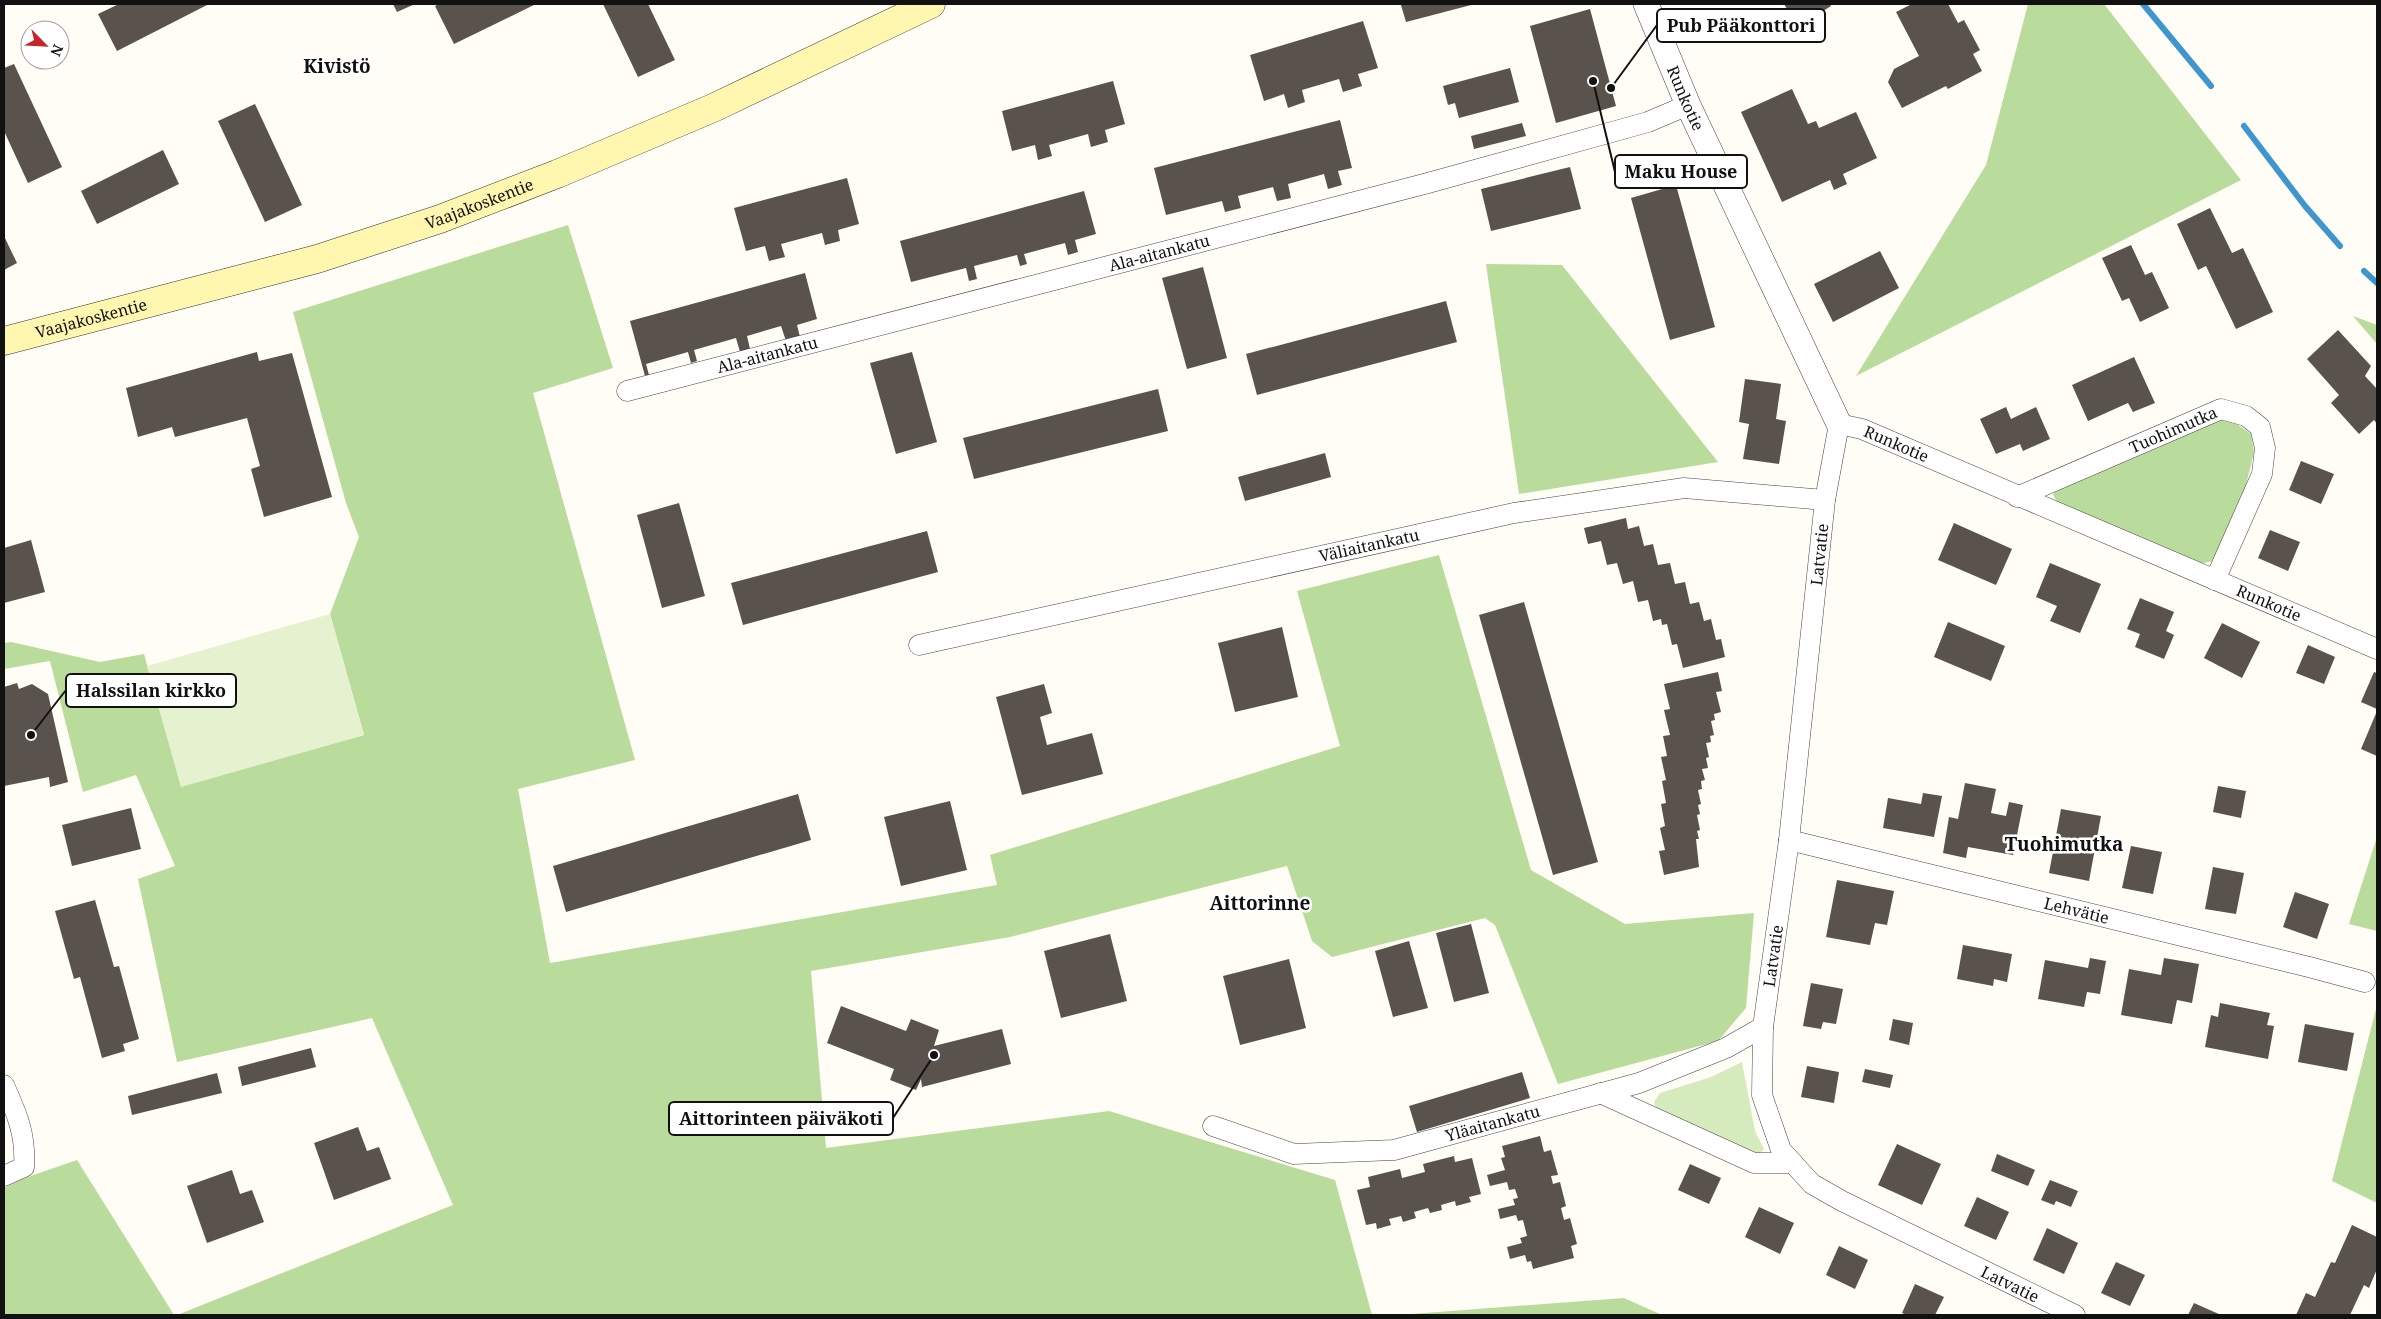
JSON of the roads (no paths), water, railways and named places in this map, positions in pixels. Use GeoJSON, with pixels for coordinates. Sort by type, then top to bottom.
{"type":"FeatureCollection","features":[{"type":"Feature","properties":{"kind":"main road","name":"Vaajakoskentie"},"geometry":{"type":"LineString","coordinates":[[4,341],[317,258],[440,219],[558,174],[713,108],[931,4]]}},
{"type":"Feature","properties":{"kind":"street","name":"Runkotie"},"geometry":{"type":"LineString","coordinates":[[1646,4],[1688,105],[1839,424],[1862,430],[2377,649]]}},
{"type":"Feature","properties":{"kind":"street","name":"Ala-aitankatu"},"geometry":{"type":"LineString","coordinates":[[627,391],[1428,183],[1648,122],[1688,105]]}},
{"type":"Feature","properties":{"kind":"street","name":"Tuohimutka"},"geometry":{"type":"LineString","coordinates":[[2017,497],[2221,409],[2246,416],[2260,427],[2264,448],[2262,474],[2215,580]]}},
{"type":"Feature","properties":{"kind":"street","name":"Latvatie"},"geometry":{"type":"LineString","coordinates":[[1839,424],[1825,500],[1789,840],[1763,1028],[1762,1095],[1781,1150],[1812,1184],[1842,1201],[2075,1315]]}},
{"type":"Feature","properties":{"kind":"street","name":"Väliaitankatu"},"geometry":{"type":"LineString","coordinates":[[919,645],[1514,513],[1684,488],[1825,500]]}},
{"type":"Feature","properties":{"kind":"street","name":"Lehvätie"},"geometry":{"type":"LineString","coordinates":[[1789,840],[2365,982]]}},
{"type":"Feature","properties":{"kind":"street","name":"Yläaitankatu"},"geometry":{"type":"LineString","coordinates":[[1213,1126],[1294,1154],[1394,1150],[1639,1082],[1726,1048],[1763,1028]]}},
{"type":"Feature","properties":{"kind":"street"},"geometry":{"type":"LineString","coordinates":[[4,1085],[20,1119],[25,1149],[24,1166],[4,1176]]}},
{"type":"Feature","properties":{"kind":"street"},"geometry":{"type":"LineString","coordinates":[[1600,1093],[1754,1163],[1793,1163]]}},
{"type":"Feature","properties":{"kind":"waterway"},"geometry":{"type":"LineString","coordinates":[[2143,4],[2211,86]]}},
{"type":"Feature","properties":{"kind":"waterway"},"geometry":{"type":"LineString","coordinates":[[2244,126],[2305,206],[2340,246]]}},
{"type":"Feature","properties":{"kind":"waterway"},"geometry":{"type":"LineString","coordinates":[[2364,271],[2377,283]]}},
{"type":"Feature","properties":{"kind":"place","name":"Maku House"},"geometry":{"type":"Point","coordinates":[1593,81]}},
{"type":"Feature","properties":{"kind":"place","name":"Pub Pääkonttori"},"geometry":{"type":"Point","coordinates":[1611,88]}},
{"type":"Feature","properties":{"kind":"place","name":"Halssilan kirkko"},"geometry":{"type":"Point","coordinates":[31,735]}},
{"type":"Feature","properties":{"kind":"place","name":"Aittorinteen päiväkoti"},"geometry":{"type":"Point","coordinates":[934,1055]}},
{"type":"Feature","properties":{"kind":"district","name":"Kivistö"},"geometry":{"type":"Point","coordinates":[337,66]}},
{"type":"Feature","properties":{"kind":"district","name":"Tuohimutka"},"geometry":{"type":"Point","coordinates":[2064,844]}},
{"type":"Feature","properties":{"kind":"district","name":"Aittorinne"},"geometry":{"type":"Point","coordinates":[1260,903]}}]}
